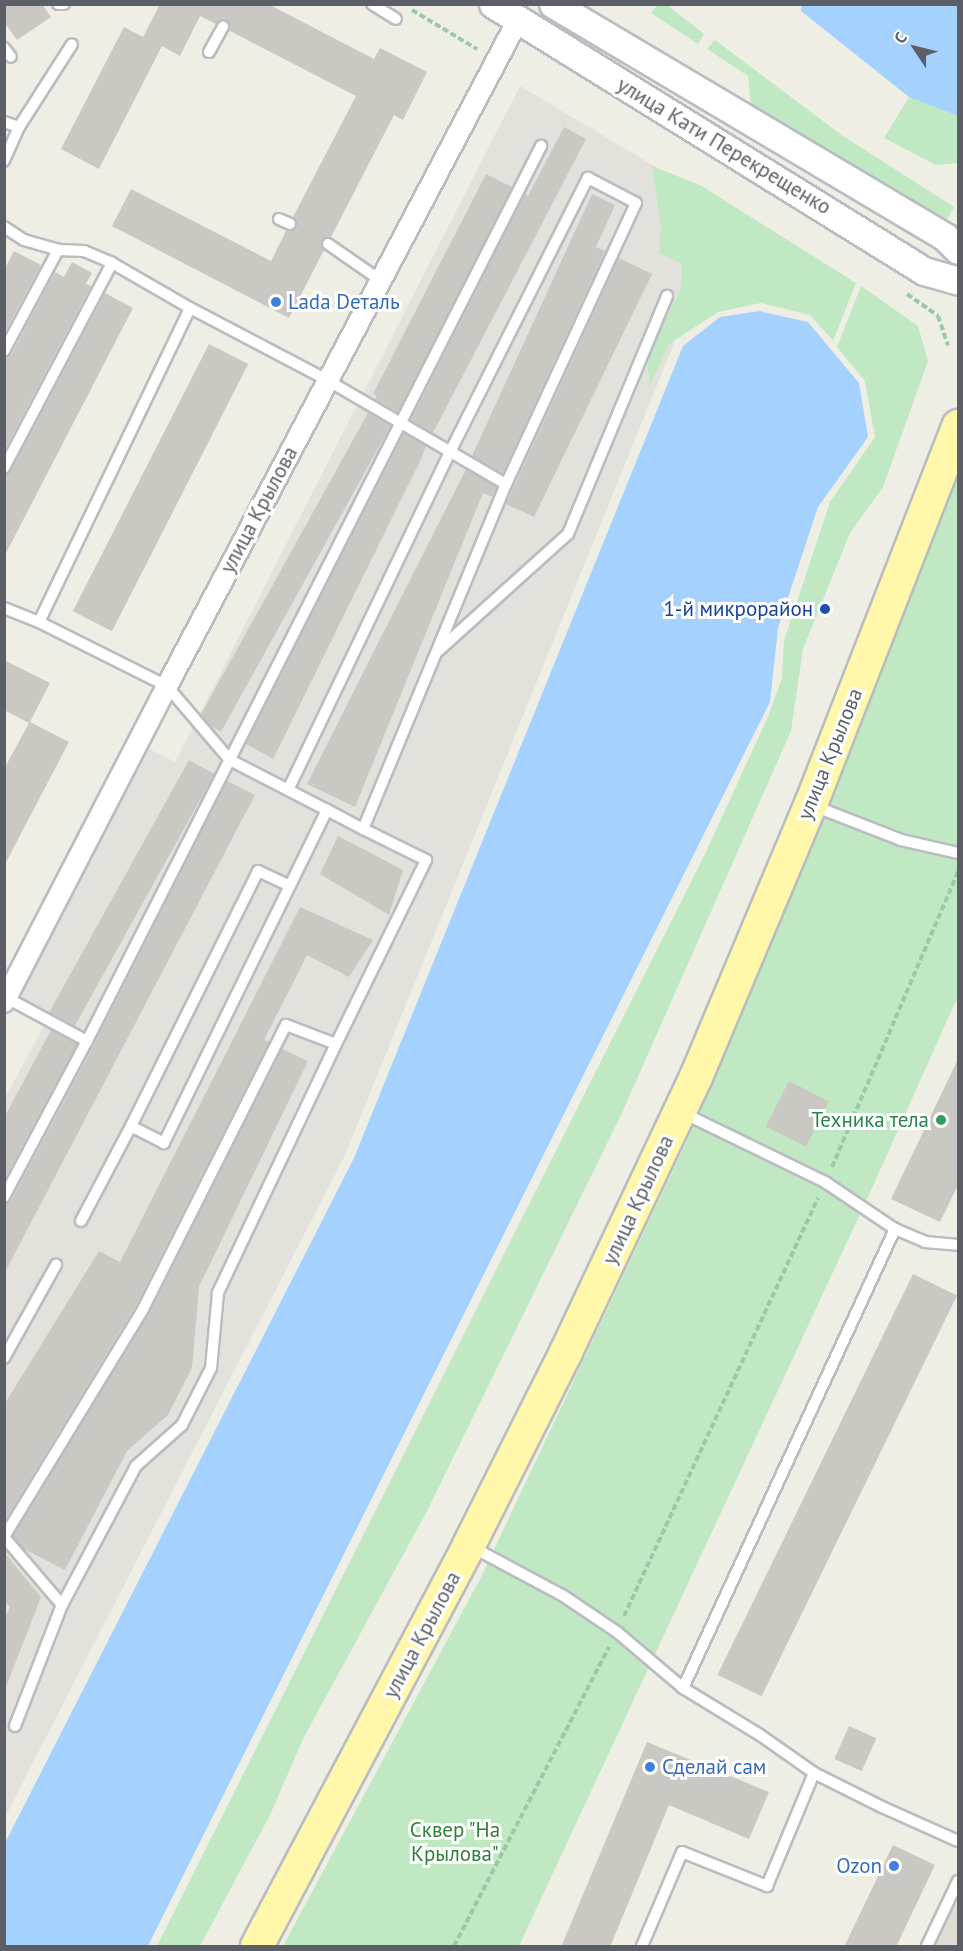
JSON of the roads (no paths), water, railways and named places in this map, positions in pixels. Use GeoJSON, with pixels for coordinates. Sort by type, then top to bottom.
{"type":"FeatureCollection","features":[{"type":"Feature","properties":{"kind":"main road","name":"улица Крылова"},"geometry":{"type":"LineString","coordinates":[[257,1947],[469,1545],[566,1352],[680,1111],[811,804],[958,426]]}},
{"type":"Feature","properties":{"kind":"street","name":"улица Кати Перекрещенко"},"geometry":{"type":"LineString","coordinates":[[493,4],[924,271],[958,281]]}},
{"type":"Feature","properties":{"kind":"street","name":"улица Кати Перекрещенко"},"geometry":{"type":"LineString","coordinates":[[553,4],[945,237],[958,250]]}},
{"type":"Feature","properties":{"kind":"street","name":"улица Крылова"},"geometry":{"type":"LineString","coordinates":[[6,1000],[167,686],[518,20]]}},
{"type":"Feature","properties":{"kind":"lane"},"geometry":{"type":"LineString","coordinates":[[58,4],[64,4]]}},
{"type":"Feature","properties":{"kind":"lane"},"geometry":{"type":"LineString","coordinates":[[372,4],[396,19]]}},
{"type":"Feature","properties":{"kind":"lane"},"geometry":{"type":"LineString","coordinates":[[209,52],[222,27]]}},
{"type":"Feature","properties":{"kind":"lane"},"geometry":{"type":"LineString","coordinates":[[4,161],[19,127],[72,44]]}},
{"type":"Feature","properties":{"kind":"lane"},"geometry":{"type":"LineString","coordinates":[[4,122],[19,127]]}},
{"type":"Feature","properties":{"kind":"lane"},"geometry":{"type":"LineString","coordinates":[[4,1197],[87,1041],[542,146]]}},
{"type":"Feature","properties":{"kind":"lane"},"geometry":{"type":"LineString","coordinates":[[288,790],[450,452],[588,178],[636,203],[506,484],[363,829]]}},
{"type":"Feature","properties":{"kind":"lane"},"geometry":{"type":"LineString","coordinates":[[4,227],[24,240],[58,250],[84,251],[112,263],[190,308],[327,380],[506,484]]}},
{"type":"Feature","properties":{"kind":"lane"},"geometry":{"type":"LineString","coordinates":[[328,244],[380,280]]}},
{"type":"Feature","properties":{"kind":"lane"},"geometry":{"type":"LineString","coordinates":[[4,351],[58,250]]}},
{"type":"Feature","properties":{"kind":"lane"},"geometry":{"type":"LineString","coordinates":[[4,468],[112,263]]}},
{"type":"Feature","properties":{"kind":"lane"},"geometry":{"type":"LineString","coordinates":[[435,653],[568,534],[667,296]]}},
{"type":"Feature","properties":{"kind":"lane"},"geometry":{"type":"LineString","coordinates":[[39,622],[190,308]]}},
{"type":"Feature","properties":{"kind":"lane"},"geometry":{"type":"LineString","coordinates":[[4,608],[39,622],[167,686],[230,760],[426,860],[218,1293],[211,1368],[182,1425],[136,1466],[62,1605],[15,1726]]}},
{"type":"Feature","properties":{"kind":"lane"},"geometry":{"type":"LineString","coordinates":[[811,804],[901,840],[958,853]]}},
{"type":"Feature","properties":{"kind":"lane"},"geometry":{"type":"LineString","coordinates":[[131,1126],[164,1143],[327,810]]}},
{"type":"Feature","properties":{"kind":"lane"},"geometry":{"type":"LineString","coordinates":[[81,1221],[258,871],[290,886]]}},
{"type":"Feature","properties":{"kind":"lane"},"geometry":{"type":"LineString","coordinates":[[6,1000],[87,1041]]}},
{"type":"Feature","properties":{"kind":"lane"},"geometry":{"type":"LineString","coordinates":[[62,1605],[4,1537],[143,1308],[286,1025],[336,1044]]}},
{"type":"Feature","properties":{"kind":"lane"},"geometry":{"type":"LineString","coordinates":[[680,1111],[825,1182],[895,1229],[925,1242],[958,1245]]}},
{"type":"Feature","properties":{"kind":"lane"},"geometry":{"type":"LineString","coordinates":[[683,1688],[895,1229]]}},
{"type":"Feature","properties":{"kind":"lane"},"geometry":{"type":"LineString","coordinates":[[4,1358],[56,1265]]}},
{"type":"Feature","properties":{"kind":"lane"},"geometry":{"type":"LineString","coordinates":[[469,1545],[562,1595],[616,1632],[683,1688],[760,1735],[814,1773],[958,1841]]}},
{"type":"Feature","properties":{"kind":"lane"},"geometry":{"type":"LineString","coordinates":[[642,1947],[682,1852],[767,1886],[814,1773]]}},
{"type":"Feature","properties":{"kind":"lane"},"geometry":{"type":"LineString","coordinates":[[927,1947],[958,1881]]}},
{"type":"Feature","properties":{"kind":"water"},"geometry":{"type":"Polygon","coordinates":[[[802,4],[958,5],[958,116],[909,97],[801,11],[802,4]]]}},
{"type":"Feature","properties":{"kind":"water"},"geometry":{"type":"Polygon","coordinates":[[[759,311],[808,322],[859,383],[868,437],[818,507],[778,628],[770,702],[148,1946],[5,1946],[5,1843],[354,1158],[683,346],[720,317],[759,311]]]}},
{"type":"Feature","properties":{"kind":"place","name":"Lada Dеталь"},"geometry":{"type":"Point","coordinates":[276,302]}},
{"type":"Feature","properties":{"kind":"place","name":"1-й микрорайон"},"geometry":{"type":"Point","coordinates":[825,609]}},
{"type":"Feature","properties":{"kind":"place","name":"Техника тела"},"geometry":{"type":"Point","coordinates":[941,1120]}},
{"type":"Feature","properties":{"kind":"place","name":"Сделай сам"},"geometry":{"type":"Point","coordinates":[650,1767]}},
{"type":"Feature","properties":{"kind":"place","name":"Ozon"},"geometry":{"type":"Point","coordinates":[894,1866]}},
{"type":"Feature","properties":{"kind":"park label","name":"Сквер \"На Крылова\""},"geometry":{"type":"Point","coordinates":[455,1842]}}]}
